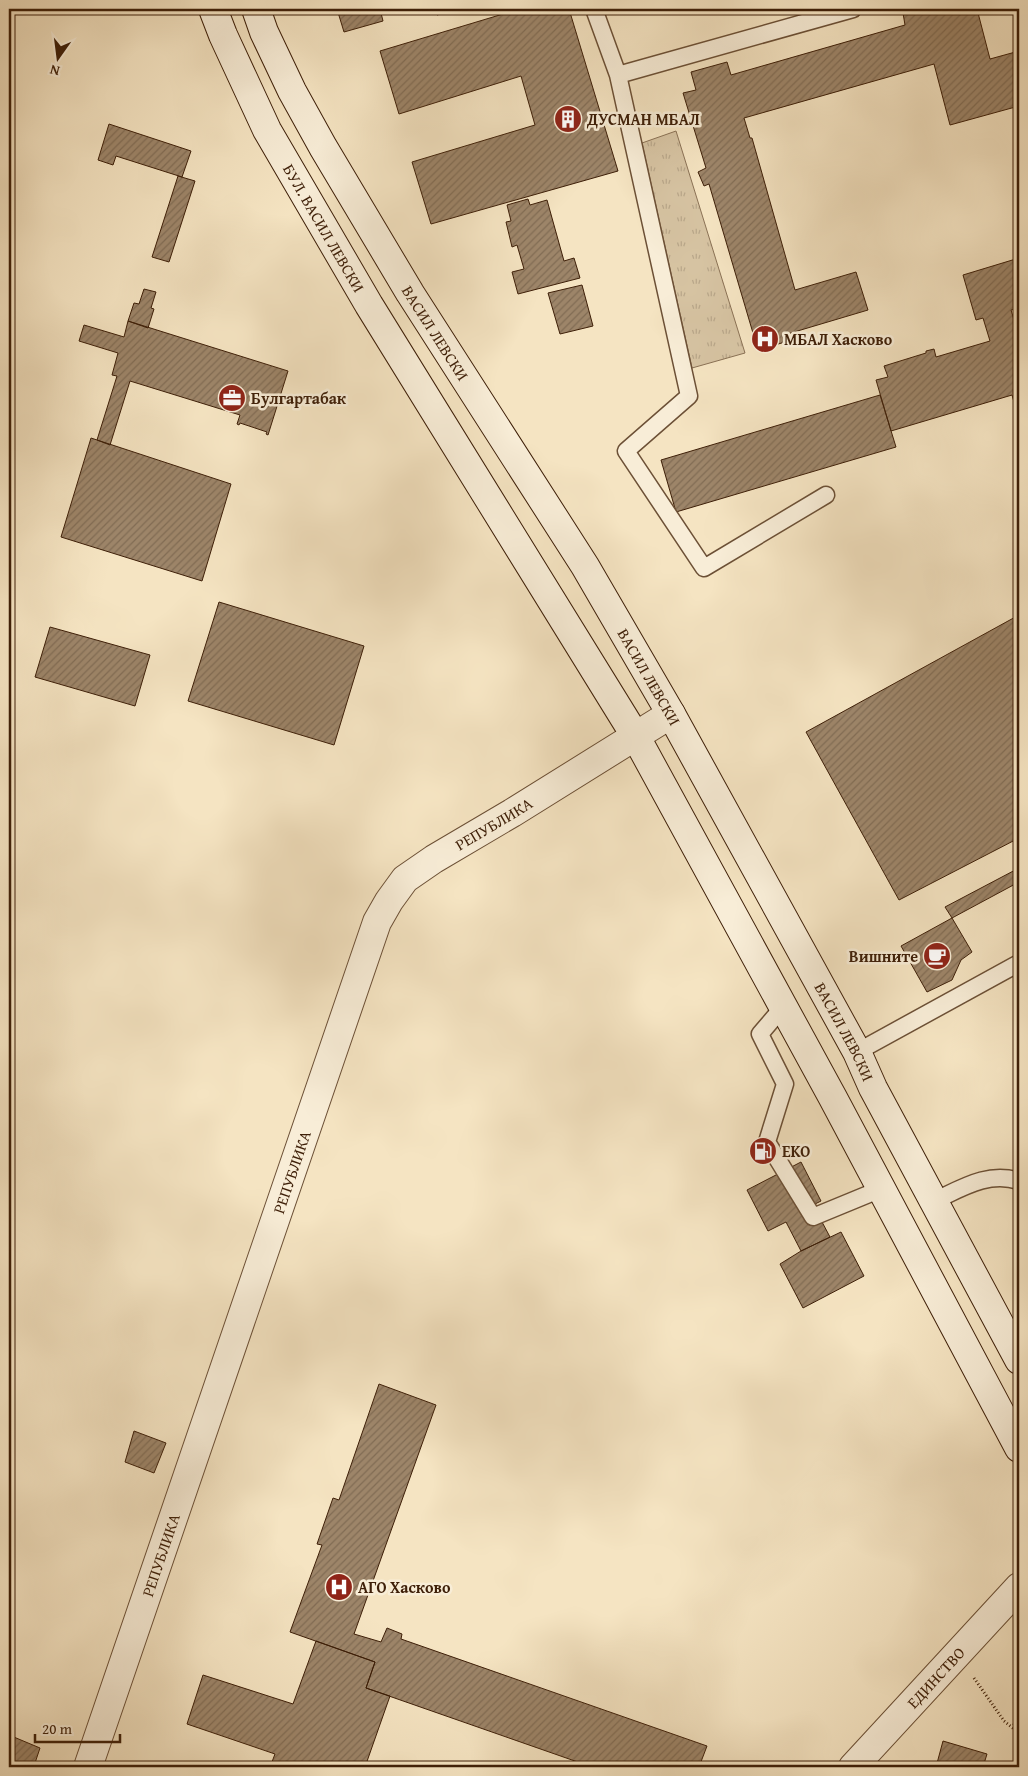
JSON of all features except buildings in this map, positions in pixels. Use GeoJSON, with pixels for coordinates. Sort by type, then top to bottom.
{"type":"FeatureCollection","features":[{"type":"Feature","properties":{"kind":"main road","name":"БУЛ. ВАСИЛ ЛЕВСКИ"},"geometry":{"type":"LineString","coordinates":[[213,9],[267,130],[369,304],[636,737]]}},
{"type":"Feature","properties":{"kind":"main road","name":"ВАСИЛ ЛЕВСКИ"},"geometry":{"type":"LineString","coordinates":[[256,9],[264,32],[292,91],[323,148],[410,293],[585,566],[671,714],[857,1052],[873,1088],[1019,1360]]}},
{"type":"Feature","properties":{"kind":"main road","name":"РЕПУБЛИКА"},"geometry":{"type":"LineString","coordinates":[[88,1767],[377,922],[405,879],[671,714]]}},
{"type":"Feature","properties":{"kind":"main road"},"geometry":{"type":"LineString","coordinates":[[636,737],[881,1188],[1019,1448]]}},
{"type":"Feature","properties":{"kind":"main road","name":"ЕДИНСТВО"},"geometry":{"type":"LineString","coordinates":[[853,1767],[1019,1586]]}},
{"type":"Feature","properties":{"kind":"lane"},"geometry":{"type":"LineString","coordinates":[[594,9],[618,75],[689,396],[626,451],[704,568],[826,495]]}},
{"type":"Feature","properties":{"kind":"lane"},"geometry":{"type":"LineString","coordinates":[[618,75],[853,9]]}},
{"type":"Feature","properties":{"kind":"lane"},"geometry":{"type":"LineString","coordinates":[[857,1052],[1019,963]]}},
{"type":"Feature","properties":{"kind":"lane"},"geometry":{"type":"LineString","coordinates":[[783,1007],[760,1034],[785,1084],[767,1142],[813,1217],[881,1188]]}},
{"type":"Feature","properties":{"kind":"lane"},"geometry":{"type":"LineString","coordinates":[[934,1201],[986,1178],[1019,1181]]}},
{"type":"Feature","properties":{"kind":"path"},"geometry":{"type":"LineString","coordinates":[[958,1654],[1004,1721],[1019,1734]]}},
{"type":"Feature","properties":{"kind":"green space"},"geometry":{"type":"Polygon","coordinates":[[[676,131],[745,353],[692,368],[642,143],[676,131]]]}},
{"type":"Feature","properties":{"kind":"place","name":"ДУСМАН МБАЛ"},"geometry":{"type":"Point","coordinates":[568,119]}},
{"type":"Feature","properties":{"kind":"place","name":"МБАЛ Хасково"},"geometry":{"type":"Point","coordinates":[765,339]}},
{"type":"Feature","properties":{"kind":"place","name":"Булгартабак"},"geometry":{"type":"Point","coordinates":[232,398]}},
{"type":"Feature","properties":{"kind":"place","name":"Вишните"},"geometry":{"type":"Point","coordinates":[937,956]}},
{"type":"Feature","properties":{"kind":"place","name":"EKO"},"geometry":{"type":"Point","coordinates":[763,1151]}},
{"type":"Feature","properties":{"kind":"place","name":"АГО Хасково"},"geometry":{"type":"Point","coordinates":[339,1587]}}]}
